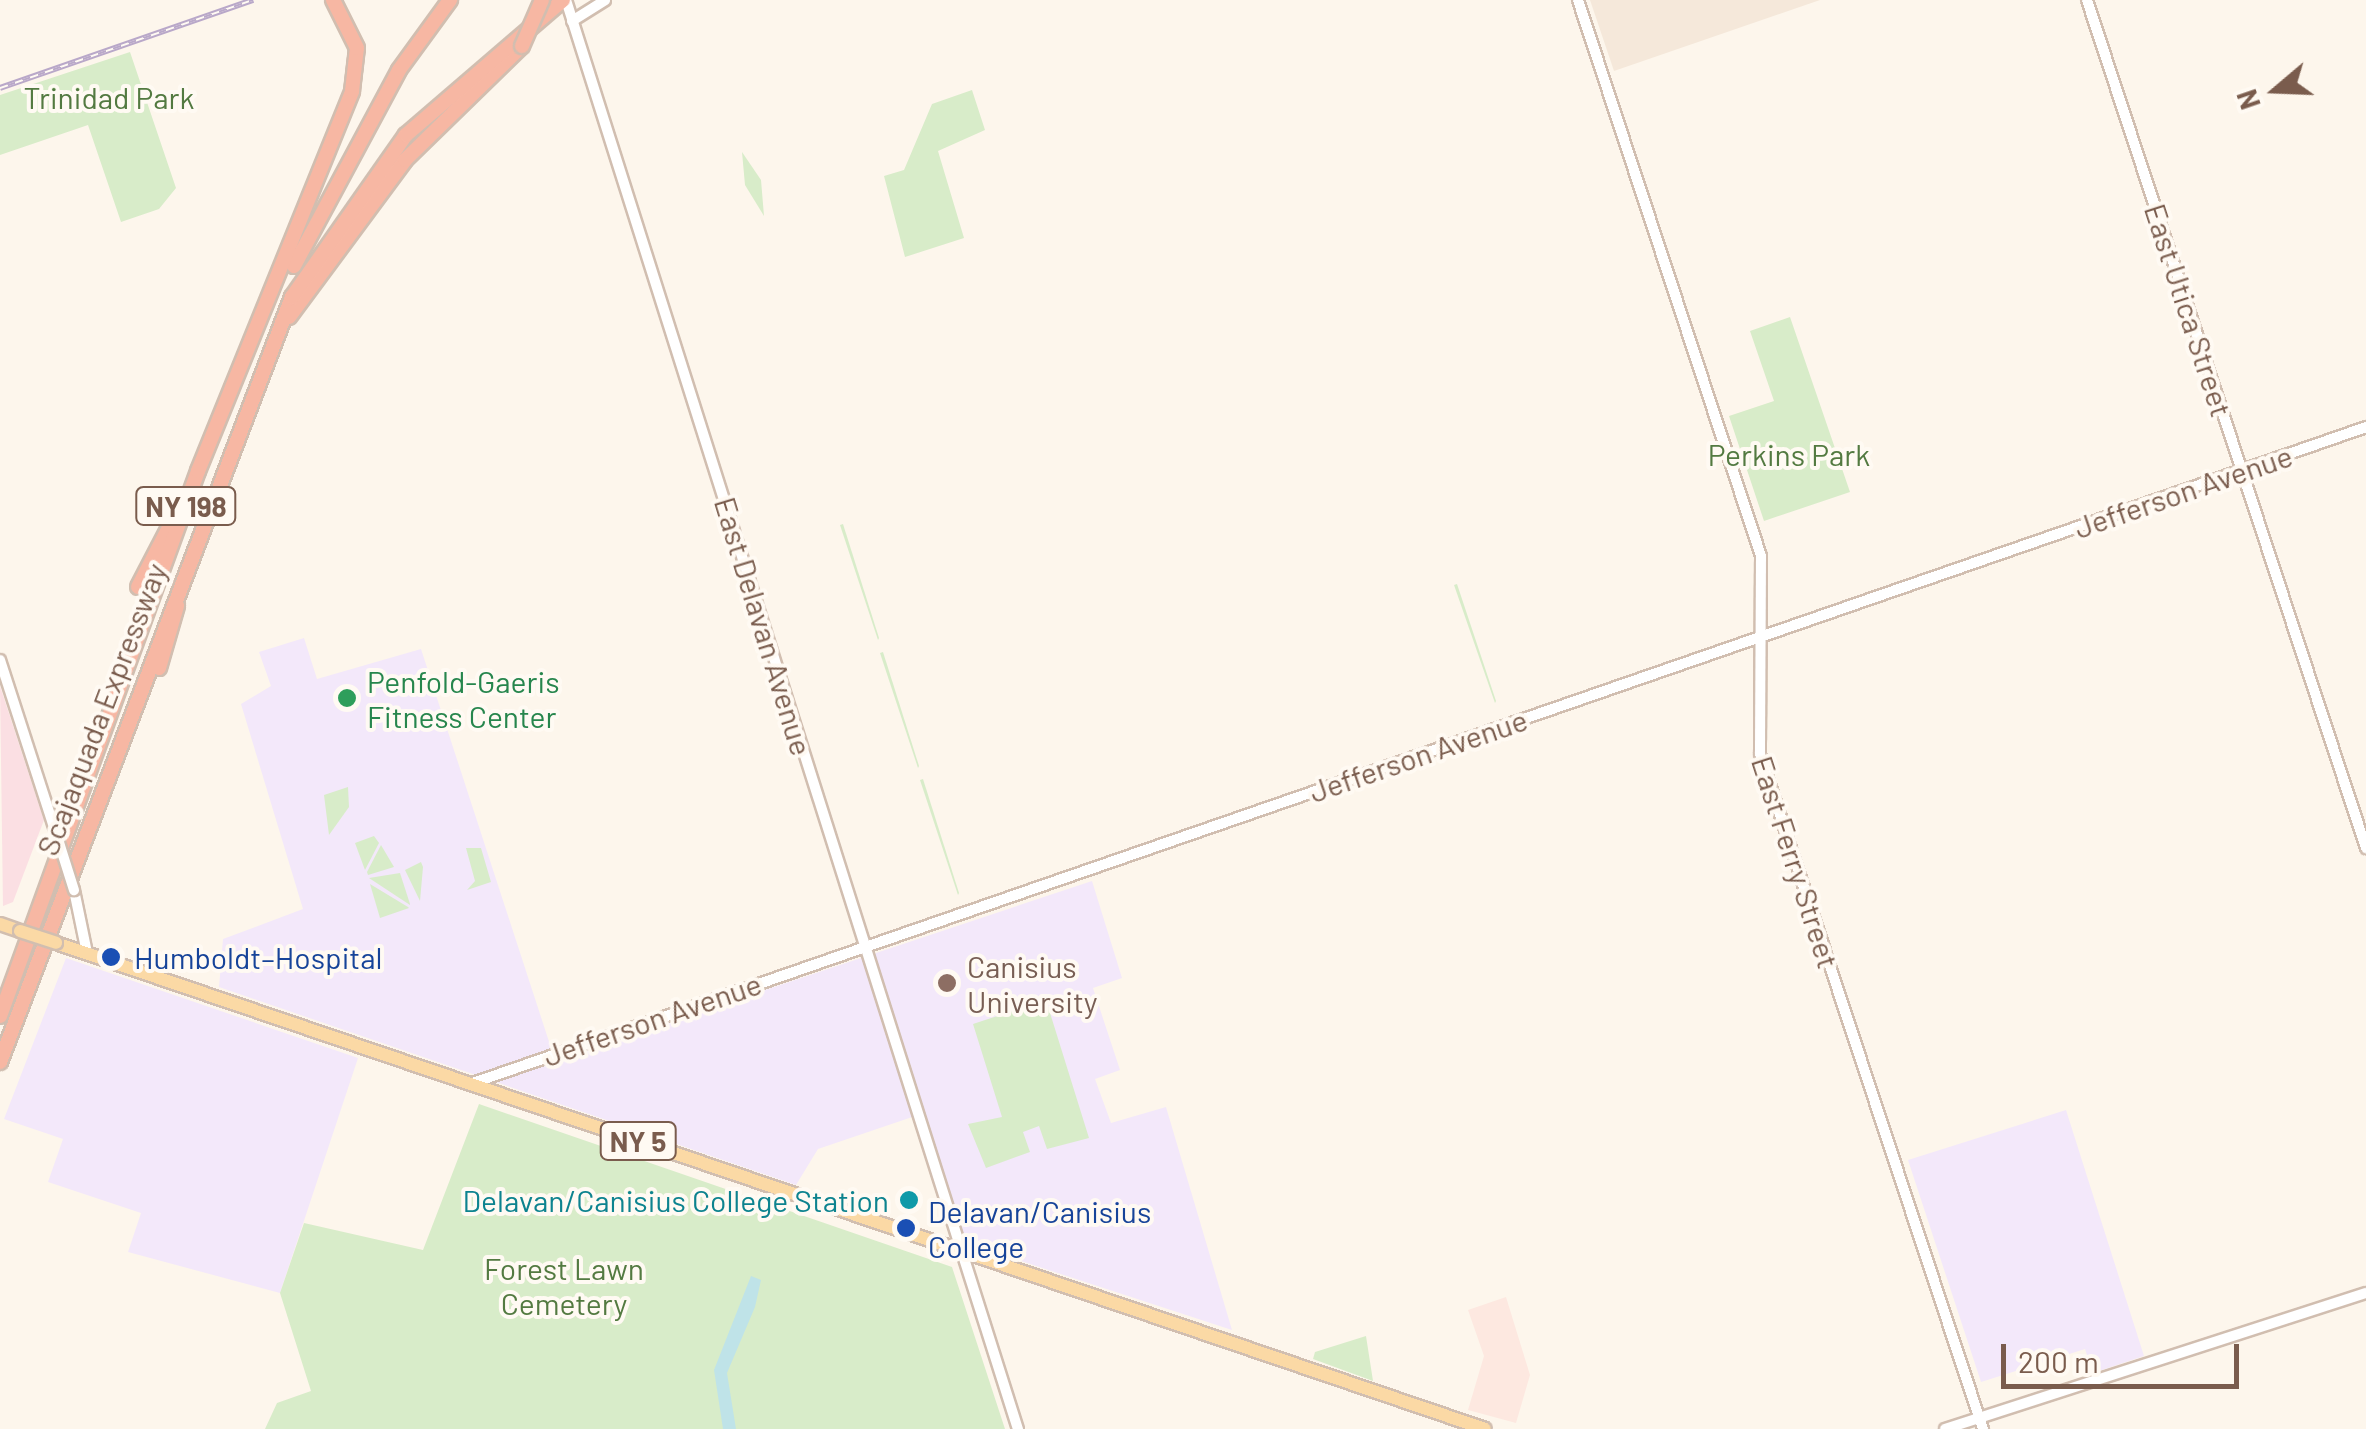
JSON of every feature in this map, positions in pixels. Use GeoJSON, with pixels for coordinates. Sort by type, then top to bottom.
{"type":"FeatureCollection","features":[{"type":"Feature","properties":{"kind":"highway"},"geometry":{"type":"LineString","coordinates":[[269,304],[356,77],[354,34],[334,0]]}},
{"type":"Feature","properties":{"kind":"highway"},"geometry":{"type":"LineString","coordinates":[[269,304],[428,25],[450,0]]}},
{"type":"Feature","properties":{"kind":"highway"},"geometry":{"type":"LineString","coordinates":[[284,323],[405,160],[522,46],[542,0]]}},
{"type":"Feature","properties":{"kind":"highway"},"geometry":{"type":"LineString","coordinates":[[284,323],[325,242],[396,146],[465,76],[568,9]]}},
{"type":"Feature","properties":{"kind":"highway","name":"Scajaquada Expressway"},"geometry":{"type":"LineString","coordinates":[[0,1016],[198,471],[269,304]]}},
{"type":"Feature","properties":{"kind":"highway","name":"Scajaquada Expressway"},"geometry":{"type":"LineString","coordinates":[[0,1062],[185,566],[284,323]]}},
{"type":"Feature","properties":{"kind":"highway"},"geometry":{"type":"LineString","coordinates":[[138,587],[198,471]]}},
{"type":"Feature","properties":{"kind":"highway"},"geometry":{"type":"LineString","coordinates":[[160,668],[185,566]]}},
{"type":"Feature","properties":{"kind":"main road","name":"NY 5"},"geometry":{"type":"LineString","coordinates":[[0,924],[1485,1429]]}},
{"type":"Feature","properties":{"kind":"street"},"geometry":{"type":"LineString","coordinates":[[568,9],[604,0]]}},
{"type":"Feature","properties":{"kind":"street","name":"East Ferry Street"},"geometry":{"type":"LineString","coordinates":[[1578,0],[1762,556],[1760,754],[1981,1423]]}},
{"type":"Feature","properties":{"kind":"street","name":"East Utica Street"},"geometry":{"type":"LineString","coordinates":[[2086,0],[2366,848]]}},
{"type":"Feature","properties":{"kind":"street","name":"East Delavan Avenue"},"geometry":{"type":"LineString","coordinates":[[568,9],[1018,1429]]}},
{"type":"Feature","properties":{"kind":"street","name":"Jefferson Avenue"},"geometry":{"type":"LineString","coordinates":[[470,1084],[2366,427]]}},
{"type":"Feature","properties":{"kind":"street"},"geometry":{"type":"LineString","coordinates":[[0,660],[74,890],[87,953]]}},
{"type":"Feature","properties":{"kind":"street"},"geometry":{"type":"LineString","coordinates":[[1944,1429],[1981,1423],[2366,1293]]}},
{"type":"Feature","properties":{"kind":"shaded area"},"geometry":{"type":"Polygon","coordinates":[[[1590,0],[1820,0],[1614,71],[1590,0]]]}},
{"type":"Feature","properties":{"kind":"shaded area","name":"Canisius University"},"geometry":{"type":"Polygon","coordinates":[[[304,638],[317,679],[421,649],[555,1060],[1092,881],[1122,978],[1093,988],[1120,1070],[1095,1079],[1111,1123],[1166,1107],[1232,1330],[966,1243],[924,1113],[818,1149],[796,1185],[219,987],[223,939],[303,909],[241,704],[271,686],[259,652],[304,638]]]}},
{"type":"Feature","properties":{"kind":"shaded area"},"geometry":{"type":"Polygon","coordinates":[[[0,686],[44,820],[13,902],[3,906],[0,686]]]}},
{"type":"Feature","properties":{"kind":"shaded area"},"geometry":{"type":"Polygon","coordinates":[[[66,958],[358,1058],[280,1293],[128,1252],[141,1213],[48,1182],[63,1139],[4,1119],[66,958]]]}},
{"type":"Feature","properties":{"kind":"shaded area"},"geometry":{"type":"Polygon","coordinates":[[[2066,1110],[2144,1356],[2093,1373],[2085,1349],[1981,1382],[1908,1160],[2066,1110]]]}},
{"type":"Feature","properties":{"kind":"shaded area"},"geometry":{"type":"Polygon","coordinates":[[[1506,1297],[1530,1375],[1516,1423],[1468,1410],[1484,1356],[1468,1310],[1506,1297]]]}},
{"type":"Feature","properties":{"kind":"green space","name":"Trinidad Park"},"geometry":{"type":"Polygon","coordinates":[[[130,52],[176,188],[159,209],[121,222],[88,125],[0,155],[0,95],[130,52]]]}},
{"type":"Feature","properties":{"kind":"green space"},"geometry":{"type":"Polygon","coordinates":[[[972,90],[985,130],[938,151],[964,238],[905,257],[884,176],[904,170],[932,104],[972,90]]]}},
{"type":"Feature","properties":{"kind":"green space"},"geometry":{"type":"Polygon","coordinates":[[[742,152],[761,180],[764,216],[745,185],[742,152]]]}},
{"type":"Feature","properties":{"kind":"green space","name":"Perkins Park"},"geometry":{"type":"Polygon","coordinates":[[[1790,317],[1850,492],[1764,521],[1729,416],[1774,401],[1750,331],[1790,317]]]}},
{"type":"Feature","properties":{"kind":"green space"},"geometry":{"type":"Polygon","coordinates":[[[843,524],[879,638],[878,640],[840,525],[843,524]]]}},
{"type":"Feature","properties":{"kind":"green space"},"geometry":{"type":"Polygon","coordinates":[[[1457,584],[1496,701],[1495,703],[1454,585],[1457,584]]]}},
{"type":"Feature","properties":{"kind":"green space"},"geometry":{"type":"Polygon","coordinates":[[[883,652],[919,766],[918,768],[880,653],[883,652]]]}},
{"type":"Feature","properties":{"kind":"green space"},"geometry":{"type":"Polygon","coordinates":[[[923,779],[959,893],[958,895],[920,780],[923,779]]]}},
{"type":"Feature","properties":{"kind":"green space"},"geometry":{"type":"Polygon","coordinates":[[[348,787],[349,807],[329,835],[324,795],[348,787]]]}},
{"type":"Feature","properties":{"kind":"green space"},"geometry":{"type":"Polygon","coordinates":[[[374,836],[379,843],[365,870],[355,843],[374,836]]]}},
{"type":"Feature","properties":{"kind":"green space"},"geometry":{"type":"Polygon","coordinates":[[[381,845],[394,867],[368,875],[367,872],[381,845]]]}},
{"type":"Feature","properties":{"kind":"green space"},"geometry":{"type":"Polygon","coordinates":[[[466,848],[481,848],[491,882],[467,890],[475,881],[466,848]]]}},
{"type":"Feature","properties":{"kind":"green space"},"geometry":{"type":"Polygon","coordinates":[[[421,862],[423,867],[420,901],[405,870],[421,862]]]}},
{"type":"Feature","properties":{"kind":"green space"},"geometry":{"type":"Polygon","coordinates":[[[400,873],[410,904],[410,905],[369,878],[400,873]]]}},
{"type":"Feature","properties":{"kind":"green space"},"geometry":{"type":"Polygon","coordinates":[[[370,884],[408,907],[409,908],[380,918],[370,884]]]}},
{"type":"Feature","properties":{"kind":"green space"},"geometry":{"type":"Polygon","coordinates":[[[1046,1000],[1089,1138],[1047,1149],[1039,1126],[1023,1132],[1030,1152],[986,1168],[968,1124],[1002,1117],[973,1024],[1046,1000]]]}},
{"type":"Feature","properties":{"kind":"green space","name":"Forest Lawn Cemetery"},"geometry":{"type":"Polygon","coordinates":[[[479,1104],[952,1267],[1005,1429],[265,1429],[277,1403],[311,1391],[280,1293],[304,1223],[423,1250],[479,1104]]]}},
{"type":"Feature","properties":{"kind":"green space"},"geometry":{"type":"Polygon","coordinates":[[[1366,1336],[1373,1381],[1313,1359],[1315,1352],[1366,1336]]]}},
{"type":"Feature","properties":{"kind":"water"},"geometry":{"type":"Polygon","coordinates":[[[751,1276],[761,1280],[755,1307],[727,1373],[736,1429],[723,1429],[714,1370],[751,1276]]]}},
{"type":"Feature","properties":{"kind":"railway"},"geometry":{"type":"LineString","coordinates":[[0,88],[253,0]]}},
{"type":"Feature","properties":{"kind":"place","name":"Penfold-Gaeris Fitness Center"},"geometry":{"type":"Point","coordinates":[347,698]}},
{"type":"Feature","properties":{"kind":"place","name":"Humboldt–Hospital"},"geometry":{"type":"Point","coordinates":[111,957]}},
{"type":"Feature","properties":{"kind":"place","name":"Canisius University"},"geometry":{"type":"Point","coordinates":[947,983]}},
{"type":"Feature","properties":{"kind":"place","name":"Delavan/Canisius College Station"},"geometry":{"type":"Point","coordinates":[909,1200]}},
{"type":"Feature","properties":{"kind":"place","name":"Delavan/Canisius College"},"geometry":{"type":"Point","coordinates":[906,1228]}}]}
